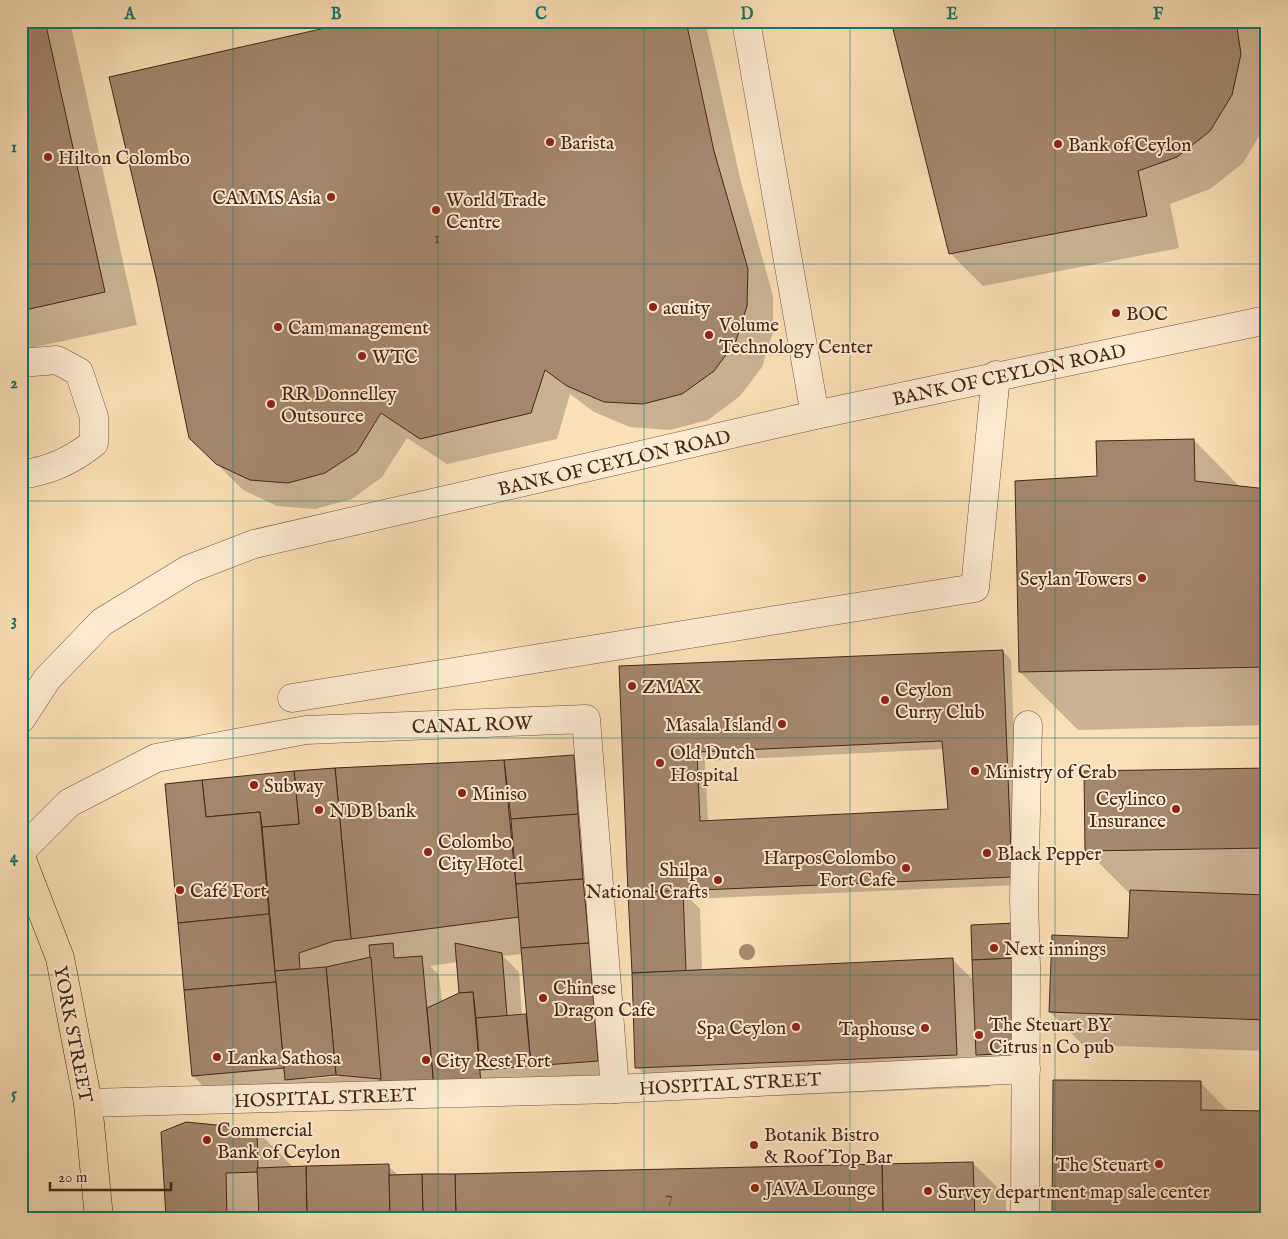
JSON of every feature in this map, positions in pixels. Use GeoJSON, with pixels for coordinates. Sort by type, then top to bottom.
{"type":"FeatureCollection","features":[{"type":"Feature","properties":{"kind":"highway","name":"YORK STREET"},"geometry":{"type":"LineString","coordinates":[[21,858],[60,958],[88,1103],[99,1218]]}},
{"type":"Feature","properties":{"kind":"street"},"geometry":{"type":"LineString","coordinates":[[746,21],[815,415]]}},
{"type":"Feature","properties":{"kind":"street","name":"BANK OF CEYLON ROAD"},"geometry":{"type":"LineString","coordinates":[[21,719],[47,679],[102,622],[188,569],[254,544],[815,415],[1267,320]]}},
{"type":"Feature","properties":{"kind":"street"},"geometry":{"type":"LineString","coordinates":[[21,363],[34,360],[57,360],[79,372],[94,417],[94,443],[74,459],[40,471],[21,475]]}},
{"type":"Feature","properties":{"kind":"street"},"geometry":{"type":"LineString","coordinates":[[292,698],[975,588],[996,376]]}},
{"type":"Feature","properties":{"kind":"street","name":"CANAL ROW"},"geometry":{"type":"LineString","coordinates":[[21,851],[69,803],[156,758],[306,730],[586,719],[615,1089]]}},
{"type":"Feature","properties":{"kind":"street"},"geometry":{"type":"LineString","coordinates":[[1025,1218],[1024,900],[1028,725]]}},
{"type":"Feature","properties":{"kind":"street","name":"HOSPITAL STREET"},"geometry":{"type":"LineString","coordinates":[[88,1103],[615,1089],[1026,1070]]}},
{"type":"Feature","properties":{"kind":"building","name":"Hilton Colombo"},"geometry":{"type":"Polygon","coordinates":[[[21,21],[45,21],[105,292],[21,311],[21,21]]]}},
{"type":"Feature","properties":{"kind":"building","name":"World Trade Centre"},"geometry":{"type":"Polygon","coordinates":[[[356,21],[686,21],[714,151],[748,269],[747,306],[736,341],[714,371],[682,394],[643,404],[604,402],[567,386],[545,370],[531,413],[420,439],[381,413],[357,452],[325,473],[288,483],[250,480],[216,464],[189,438],[157,282],[109,77],[356,21]]]}},
{"type":"Feature","properties":{"kind":"building","name":"Bank of Ceylon"},"geometry":{"type":"Polygon","coordinates":[[[891,21],[1236,21],[1241,54],[1232,95],[1210,131],[1177,157],[1138,171],[1147,216],[949,254],[891,21]]]}},
{"type":"Feature","properties":{"kind":"building","name":"Seylan Towers"},"geometry":{"type":"Polygon","coordinates":[[[1194,439],[1195,481],[1267,489],[1267,667],[1019,672],[1015,481],[1097,476],[1096,441],[1194,439]]]}},
{"type":"Feature","properties":{"kind":"building","name":"Old Dutch Hospital"},"geometry":{"type":"Polygon","coordinates":[[[1003,650],[1012,877],[628,893],[619,666],[1003,650]],[[942,741],[697,752],[700,821],[948,809],[942,741]]]}},
{"type":"Feature","properties":{"kind":"building"},"geometry":{"type":"Polygon","coordinates":[[[574,755],[578,814],[511,819],[504,760],[574,755]]]}},
{"type":"Feature","properties":{"kind":"building","name":"Colombo City Hotel"},"geometry":{"type":"Polygon","coordinates":[[[504,760],[519,917],[351,939],[335,768],[504,760]]]}},
{"type":"Feature","properties":{"kind":"building"},"geometry":{"type":"Polygon","coordinates":[[[335,768],[351,939],[334,941],[299,953],[300,969],[275,971],[262,827],[299,824],[294,771],[335,768]]]}},
{"type":"Feature","properties":{"kind":"building","name":"Ceylinco Insurance"},"geometry":{"type":"Polygon","coordinates":[[[1267,768],[1267,848],[1085,851],[1084,771],[1267,768]]]}},
{"type":"Feature","properties":{"kind":"building"},"geometry":{"type":"Polygon","coordinates":[[[294,771],[299,824],[262,827],[260,812],[206,817],[202,780],[294,771]]]}},
{"type":"Feature","properties":{"kind":"building"},"geometry":{"type":"Polygon","coordinates":[[[202,780],[206,817],[260,812],[269,914],[178,923],[165,784],[202,780]]]}},
{"type":"Feature","properties":{"kind":"building"},"geometry":{"type":"Polygon","coordinates":[[[578,814],[583,879],[516,884],[511,819],[578,814]]]}},
{"type":"Feature","properties":{"kind":"building"},"geometry":{"type":"Polygon","coordinates":[[[583,879],[589,943],[521,948],[516,884],[583,879]]]}},
{"type":"Feature","properties":{"kind":"building"},"geometry":{"type":"Polygon","coordinates":[[[683,890],[686,971],[632,973],[628,893],[683,890]]]}},
{"type":"Feature","properties":{"kind":"building"},"geometry":{"type":"Polygon","coordinates":[[[1130,890],[1267,895],[1267,1020],[1049,1012],[1052,935],[1128,938],[1130,890]]]}},
{"type":"Feature","properties":{"kind":"building"},"geometry":{"type":"Polygon","coordinates":[[[269,914],[276,982],[184,990],[178,923],[269,914]]]}},
{"type":"Feature","properties":{"kind":"building"},"geometry":{"type":"Polygon","coordinates":[[[1015,923],[1017,958],[972,960],[971,925],[1015,923]]]}},
{"type":"Feature","properties":{"kind":"building"},"geometry":{"type":"Polygon","coordinates":[[[393,943],[394,958],[422,956],[434,1087],[381,1092],[369,945],[393,943]]]}},
{"type":"Feature","properties":{"kind":"building"},"geometry":{"type":"Polygon","coordinates":[[[455,943],[502,953],[507,1016],[476,1018],[473,992],[459,993],[455,943]]]}},
{"type":"Feature","properties":{"kind":"building"},"geometry":{"type":"Polygon","coordinates":[[[589,943],[598,1061],[531,1066],[521,948],[589,943]]]}},
{"type":"Feature","properties":{"kind":"building"},"geometry":{"type":"Polygon","coordinates":[[[371,957],[381,1079],[336,1075],[326,967],[371,957]]]}},
{"type":"Feature","properties":{"kind":"building"},"geometry":{"type":"Polygon","coordinates":[[[953,958],[957,1055],[635,1068],[632,973],[953,958]]]}},
{"type":"Feature","properties":{"kind":"building"},"geometry":{"type":"Polygon","coordinates":[[[1017,958],[1020,1053],[976,1055],[972,960],[1017,958]]]}},
{"type":"Feature","properties":{"kind":"building"},"geometry":{"type":"Polygon","coordinates":[[[326,967],[336,1075],[285,1080],[275,971],[326,967]]]}},
{"type":"Feature","properties":{"kind":"building"},"geometry":{"type":"Polygon","coordinates":[[[276,982],[284,1068],[192,1076],[184,990],[276,982]]]}},
{"type":"Feature","properties":{"kind":"building"},"geometry":{"type":"Polygon","coordinates":[[[473,992],[481,1084],[434,1087],[427,1008],[459,993],[473,992]]]}},
{"type":"Feature","properties":{"kind":"building"},"geometry":{"type":"Polygon","coordinates":[[[526,1014],[531,1066],[480,1070],[476,1018],[526,1014]]]}},
{"type":"Feature","properties":{"kind":"building","name":"The Steuart"},"geometry":{"type":"Polygon","coordinates":[[[1053,1080],[1201,1081],[1201,1110],[1267,1111],[1267,1218],[1052,1218],[1053,1080]]]}},
{"type":"Feature","properties":{"kind":"building"},"geometry":{"type":"Polygon","coordinates":[[[186,1122],[257,1129],[258,1172],[226,1173],[227,1218],[166,1218],[161,1132],[186,1122]]]}},
{"type":"Feature","properties":{"kind":"building","name":"Survey department map sale center"},"geometry":{"type":"Polygon","coordinates":[[[973,1162],[975,1218],[883,1218],[882,1164],[973,1162]]]}},
{"type":"Feature","properties":{"kind":"building"},"geometry":{"type":"Polygon","coordinates":[[[389,1164],[390,1218],[307,1218],[306,1166],[389,1164]]]}},
{"type":"Feature","properties":{"kind":"building"},"geometry":{"type":"Polygon","coordinates":[[[882,1164],[883,1218],[456,1218],[455,1174],[882,1164]]]}},
{"type":"Feature","properties":{"kind":"building"},"geometry":{"type":"Polygon","coordinates":[[[306,1166],[307,1218],[259,1218],[257,1168],[306,1166]]]}},
{"type":"Feature","properties":{"kind":"building"},"geometry":{"type":"Polygon","coordinates":[[[422,1174],[455,1174],[456,1218],[423,1218],[422,1174]]]}},
{"type":"Feature","properties":{"kind":"building"},"geometry":{"type":"Polygon","coordinates":[[[422,1174],[423,1218],[390,1218],[389,1175],[422,1174]]]}},
{"type":"Feature","properties":{"kind":"place","name":"Barista"},"geometry":{"type":"Point","coordinates":[550,142]}},
{"type":"Feature","properties":{"kind":"place","name":"Bank of Ceylon"},"geometry":{"type":"Point","coordinates":[1058,144]}},
{"type":"Feature","properties":{"kind":"place","name":"Hilton Colombo"},"geometry":{"type":"Point","coordinates":[48,157]}},
{"type":"Feature","properties":{"kind":"place","name":"CAMMS Asia"},"geometry":{"type":"Point","coordinates":[331,197]}},
{"type":"Feature","properties":{"kind":"place","name":"World Trade Centre"},"geometry":{"type":"Point","coordinates":[436,210]}},
{"type":"Feature","properties":{"kind":"place","name":"acuity"},"geometry":{"type":"Point","coordinates":[653,307]}},
{"type":"Feature","properties":{"kind":"place","name":"BOC"},"geometry":{"type":"Point","coordinates":[1116,313]}},
{"type":"Feature","properties":{"kind":"place","name":"Cam management"},"geometry":{"type":"Point","coordinates":[278,327]}},
{"type":"Feature","properties":{"kind":"place","name":"Volume Technology Center"},"geometry":{"type":"Point","coordinates":[709,335]}},
{"type":"Feature","properties":{"kind":"place","name":"WTC"},"geometry":{"type":"Point","coordinates":[362,356]}},
{"type":"Feature","properties":{"kind":"place","name":"RR Donnelley Outsource"},"geometry":{"type":"Point","coordinates":[271,404]}},
{"type":"Feature","properties":{"kind":"place","name":"Seylan Towers"},"geometry":{"type":"Point","coordinates":[1142,578]}},
{"type":"Feature","properties":{"kind":"place","name":"ZMAX"},"geometry":{"type":"Point","coordinates":[632,686]}},
{"type":"Feature","properties":{"kind":"place","name":"Ceylon Curry Club"},"geometry":{"type":"Point","coordinates":[885,700]}},
{"type":"Feature","properties":{"kind":"place","name":"Masala Island"},"geometry":{"type":"Point","coordinates":[782,724]}},
{"type":"Feature","properties":{"kind":"place","name":"Old Dutch Hospital"},"geometry":{"type":"Point","coordinates":[660,763]}},
{"type":"Feature","properties":{"kind":"place","name":"Ministry of Crab"},"geometry":{"type":"Point","coordinates":[975,771]}},
{"type":"Feature","properties":{"kind":"place","name":"Subway"},"geometry":{"type":"Point","coordinates":[254,785]}},
{"type":"Feature","properties":{"kind":"place","name":"Miniso"},"geometry":{"type":"Point","coordinates":[462,793]}},
{"type":"Feature","properties":{"kind":"place","name":"Ceylinco Insurance"},"geometry":{"type":"Point","coordinates":[1176,809]}},
{"type":"Feature","properties":{"kind":"place","name":"NDB bank"},"geometry":{"type":"Point","coordinates":[319,810]}},
{"type":"Feature","properties":{"kind":"place","name":"Colombo City Hotel"},"geometry":{"type":"Point","coordinates":[428,852]}},
{"type":"Feature","properties":{"kind":"place","name":"Black Pepper"},"geometry":{"type":"Point","coordinates":[987,853]}},
{"type":"Feature","properties":{"kind":"place","name":"HarposColombo Fort Cafe"},"geometry":{"type":"Point","coordinates":[906,868]}},
{"type":"Feature","properties":{"kind":"place","name":"Shilpa National Crafts"},"geometry":{"type":"Point","coordinates":[718,880]}},
{"type":"Feature","properties":{"kind":"place","name":"Café Fort"},"geometry":{"type":"Point","coordinates":[180,890]}},
{"type":"Feature","properties":{"kind":"place","name":"Next innings"},"geometry":{"type":"Point","coordinates":[994,948]}},
{"type":"Feature","properties":{"kind":"place","name":"Chinese Dragon Cafe"},"geometry":{"type":"Point","coordinates":[543,998]}},
{"type":"Feature","properties":{"kind":"place","name":"Spa Ceylon"},"geometry":{"type":"Point","coordinates":[796,1027]}},
{"type":"Feature","properties":{"kind":"place","name":"Taphouse"},"geometry":{"type":"Point","coordinates":[925,1028]}},
{"type":"Feature","properties":{"kind":"place","name":"The Steuart BY Citrus n Co pub"},"geometry":{"type":"Point","coordinates":[979,1035]}},
{"type":"Feature","properties":{"kind":"place","name":"Lanka Sathosa"},"geometry":{"type":"Point","coordinates":[217,1057]}},
{"type":"Feature","properties":{"kind":"place","name":"City Rest Fort"},"geometry":{"type":"Point","coordinates":[426,1060]}},
{"type":"Feature","properties":{"kind":"place","name":"Commercial Bank of Ceylon"},"geometry":{"type":"Point","coordinates":[207,1140]}},
{"type":"Feature","properties":{"kind":"place","name":"Botanik Bistro & Roof Top Bar"},"geometry":{"type":"Point","coordinates":[754,1145]}},
{"type":"Feature","properties":{"kind":"place","name":"The Steuart"},"geometry":{"type":"Point","coordinates":[1159,1164]}},
{"type":"Feature","properties":{"kind":"place","name":"JAVA Lounge"},"geometry":{"type":"Point","coordinates":[755,1188]}},
{"type":"Feature","properties":{"kind":"place","name":"Survey department map sale center"},"geometry":{"type":"Point","coordinates":[928,1191]}}]}
